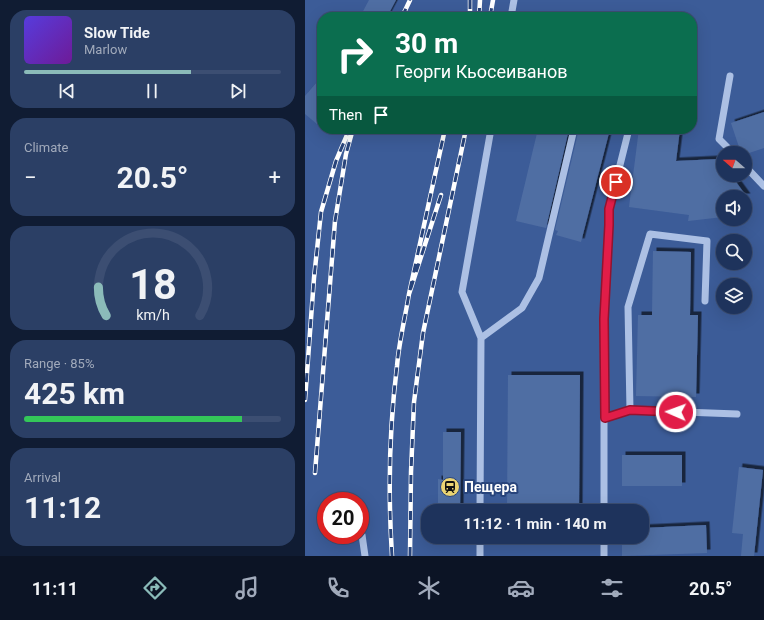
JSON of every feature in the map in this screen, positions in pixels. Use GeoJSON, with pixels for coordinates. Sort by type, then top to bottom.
{"type":"FeatureCollection","features":[{"type":"Feature","properties":{"kind":"street"},"geometry":{"type":"LineString","coordinates":[[512,12],[514,0]]}},
{"type":"Feature","properties":{"kind":"street"},"geometry":{"type":"LineString","coordinates":[[726,146],[719,139],[730,76]]}},
{"type":"Feature","properties":{"kind":"street"},"geometry":{"type":"LineString","coordinates":[[480,504],[481,338],[462,292],[490,134]]}},
{"type":"Feature","properties":{"kind":"street"},"geometry":{"type":"LineString","coordinates":[[481,338],[522,308],[539,278],[573,134]]}},
{"type":"Feature","properties":{"kind":"street"},"geometry":{"type":"LineString","coordinates":[[604,504],[604,319],[609,209],[628,134]]}},
{"type":"Feature","properties":{"kind":"street"},"geometry":{"type":"LineString","coordinates":[[752,173],[764,186]]}},
{"type":"Feature","properties":{"kind":"street"},"geometry":{"type":"LineString","coordinates":[[630,410],[628,307],[650,234],[707,241],[705,301]]}},
{"type":"Feature","properties":{"kind":"street"},"geometry":{"type":"LineString","coordinates":[[605,418],[630,410],[737,414]]}},
{"type":"Feature","properties":{"kind":"street"},"geometry":{"type":"LineString","coordinates":[[363,544],[365,556]]}},
{"type":"Feature","properties":{"kind":"street"},"geometry":{"type":"LineString","coordinates":[[480,544],[480,556]]}},
{"type":"Feature","properties":{"kind":"street"},"geometry":{"type":"LineString","coordinates":[[604,544],[604,556]]}},
{"type":"Feature","properties":{"kind":"shaded area"},"geometry":{"type":"Polygon","coordinates":[[[305,0],[764,0],[764,556],[305,556],[305,0]]]}},
{"type":"Feature","properties":{"kind":"building"},"geometry":{"type":"Polygon","coordinates":[[[369,0],[396,0],[390,12],[363,12],[369,0]]]}},
{"type":"Feature","properties":{"kind":"building"},"geometry":{"type":"Polygon","coordinates":[[[317,82],[317,124],[305,114],[305,96],[317,82]]]}},
{"type":"Feature","properties":{"kind":"building"},"geometry":{"type":"Polygon","coordinates":[[[764,112],[764,148],[752,152],[752,146],[739,146],[731,123],[764,112]]]}},
{"type":"Feature","properties":{"kind":"building"},"geometry":{"type":"Polygon","coordinates":[[[537,134],[568,134],[546,228],[516,221],[537,134]]]}},
{"type":"Feature","properties":{"kind":"building"},"geometry":{"type":"Polygon","coordinates":[[[578,134],[609,134],[581,242],[556,235],[558,231],[555,230],[578,134]]]}},
{"type":"Feature","properties":{"kind":"building"},"geometry":{"type":"Polygon","coordinates":[[[638,134],[679,134],[676,161],[716,159],[716,182],[736,182],[742,190],[716,190],[716,218],[688,221],[689,215],[629,207],[638,134]]]}},
{"type":"Feature","properties":{"kind":"building"},"geometry":{"type":"Polygon","coordinates":[[[653,251],[691,252],[690,315],[698,315],[696,397],[636,396],[638,315],[652,315],[653,251]]]}},
{"type":"Feature","properties":{"kind":"building"},"geometry":{"type":"Polygon","coordinates":[[[508,375],[580,375],[579,504],[507,504],[508,375]]]}},
{"type":"Feature","properties":{"kind":"building"},"geometry":{"type":"Polygon","coordinates":[[[443,432],[461,432],[460,504],[438,504],[438,479],[443,480],[443,432]]]}},
{"type":"Feature","properties":{"kind":"building"},"geometry":{"type":"Polygon","coordinates":[[[622,455],[682,455],[682,486],[622,486],[622,455]]]}},
{"type":"Feature","properties":{"kind":"building"},"geometry":{"type":"Polygon","coordinates":[[[739,467],[763,470],[754,556],[741,556],[743,534],[732,533],[739,467]]]}},
{"type":"Feature","properties":{"kind":"building"},"geometry":{"type":"Polygon","coordinates":[[[706,525],[707,553],[622,556],[622,544],[649,544],[649,528],[706,525]]]}},
{"type":"Feature","properties":{"kind":"railway"},"geometry":{"type":"LineString","coordinates":[[404,12],[410,0]]}},
{"type":"Feature","properties":{"kind":"railway"},"geometry":{"type":"LineString","coordinates":[[470,0],[470,12]]}},
{"type":"Feature","properties":{"kind":"railway"},"geometry":{"type":"LineString","coordinates":[[479,12],[480,0]]}},
{"type":"Feature","properties":{"kind":"railway"},"geometry":{"type":"LineString","coordinates":[[491,12],[493,0]]}},
{"type":"Feature","properties":{"kind":"railway"},"geometry":{"type":"LineString","coordinates":[[315,473],[335,221],[346,154],[352,134]]}},
{"type":"Feature","properties":{"kind":"railway"},"geometry":{"type":"LineString","coordinates":[[441,195],[409,294],[444,134]]}},
{"type":"Feature","properties":{"kind":"railway"},"geometry":{"type":"LineString","coordinates":[[410,556],[414,402],[423,333],[465,134]]}},
{"type":"Feature","properties":{"kind":"railway"},"geometry":{"type":"LineString","coordinates":[[305,400],[314,278],[321,212],[336,161],[347,135]]}},
{"type":"Feature","properties":{"kind":"railway"},"geometry":{"type":"LineString","coordinates":[[392,556],[390,509],[392,414],[399,348],[409,294]]}},
{"type":"Feature","properties":{"kind":"place","name":"Пещера"},"geometry":{"type":"Point","coordinates":[450,487]}},
{"type":"Feature","properties":{"kind":"route"},"geometry":{"type":"LineString","coordinates":[[616,182],[609,209],[604,319],[605,418],[630,410],[676,412]]}}]}
